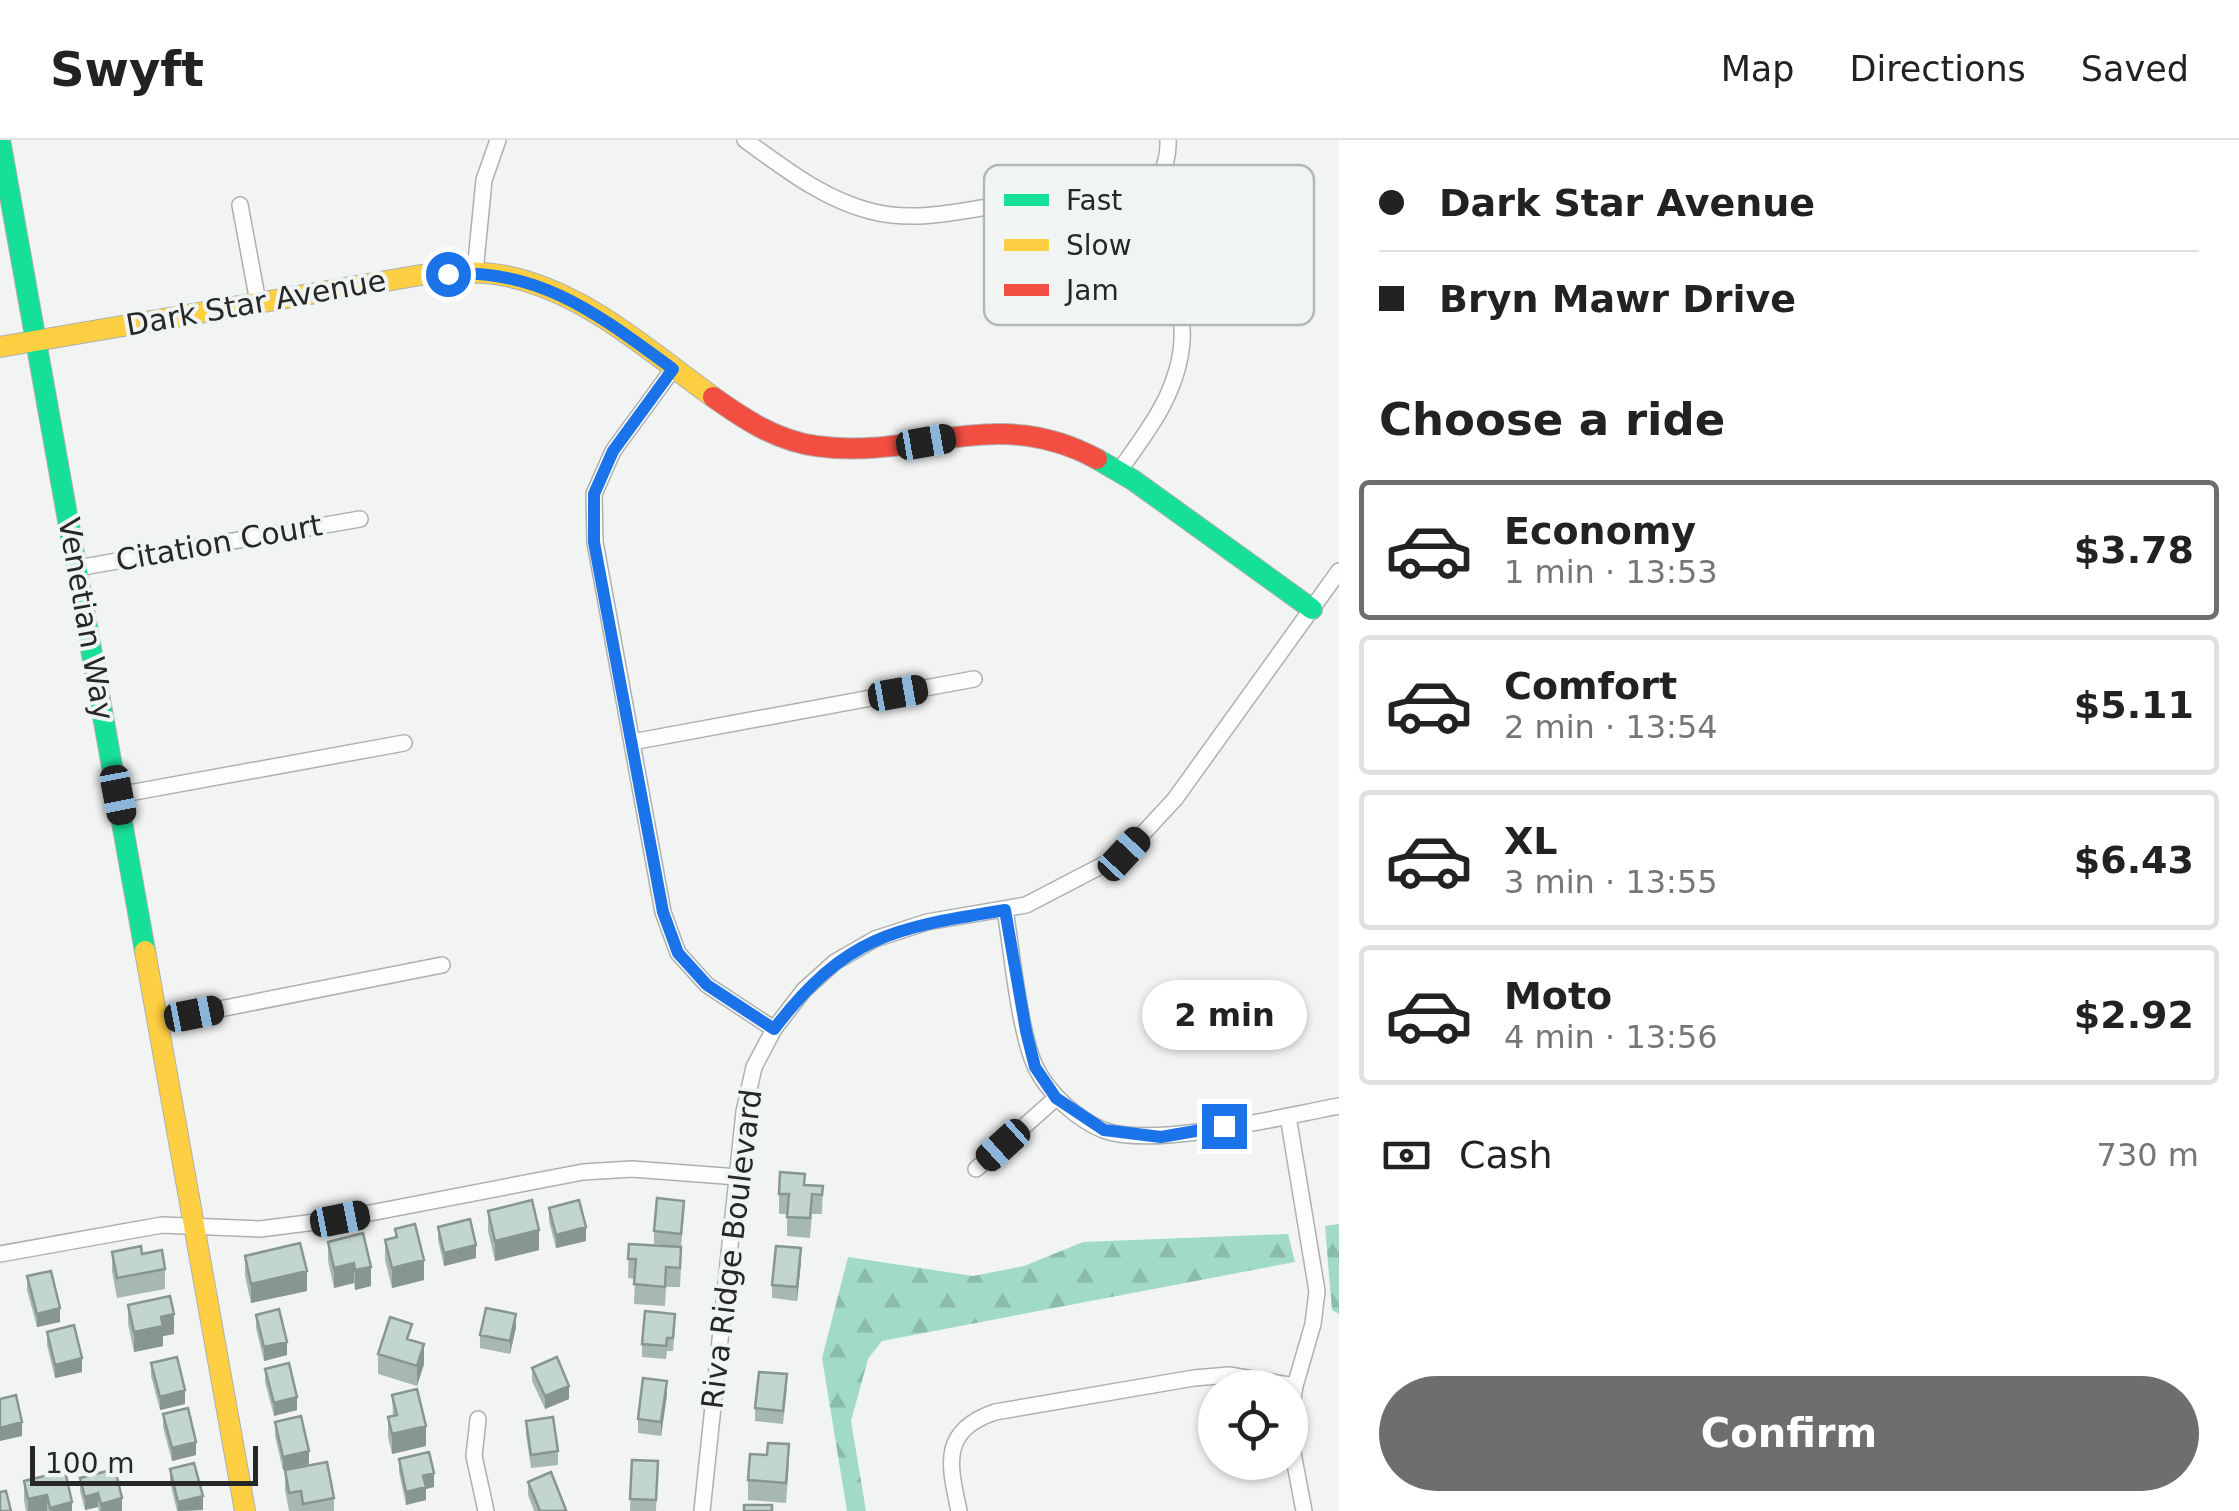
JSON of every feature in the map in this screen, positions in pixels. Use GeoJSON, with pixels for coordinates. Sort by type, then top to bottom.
{"type":"FeatureCollection","features":[{"type":"Feature","properties":{"kind":"street","name":"Venetian Way"},"geometry":{"type":"LineString","coordinates":[[0,140],[245,1511]]}},
{"type":"Feature","properties":{"kind":"street"},"geometry":{"type":"LineString","coordinates":[[474,272],[484,180],[498,140]]}},
{"type":"Feature","properties":{"kind":"street"},"geometry":{"type":"LineString","coordinates":[[745,140],[797,177],[836,199],[872,212],[915,217],[984,208]]}},
{"type":"Feature","properties":{"kind":"street"},"geometry":{"type":"LineString","coordinates":[[1163,165],[1168,140]]}},
{"type":"Feature","properties":{"kind":"street"},"geometry":{"type":"LineString","coordinates":[[240,205],[258,302]]}},
{"type":"Feature","properties":{"kind":"street","name":"Dark Star Avenue"},"geometry":{"type":"LineString","coordinates":[[0,347],[420,275],[474,272],[508,276],[567,296],[732,411],[784,438],[833,450],[891,448],[962,435],[1015,432],[1058,441],[1120,470],[1312,609]]}},
{"type":"Feature","properties":{"kind":"street"},"geometry":{"type":"LineString","coordinates":[[1120,470],[1168,398],[1182,354],[1180,325]]}},
{"type":"Feature","properties":{"kind":"street"},"geometry":{"type":"LineString","coordinates":[[673,369],[613,451],[594,494],[594,542],[663,912],[678,953],[707,985],[774,1029]]}},
{"type":"Feature","properties":{"kind":"street","name":"Citation Court"},"geometry":{"type":"LineString","coordinates":[[77,568],[360,519]]}},
{"type":"Feature","properties":{"kind":"street","name":"Riva Ridge Boulevard"},"geometry":{"type":"LineString","coordinates":[[702,1511],[744,1112],[754,1067],[774,1029],[804,990],[876,939],[928,922],[1026,904],[1124,854],[1175,799],[1339,571]]}},
{"type":"Feature","properties":{"kind":"street"},"geometry":{"type":"LineString","coordinates":[[632,742],[974,679]]}},
{"type":"Feature","properties":{"kind":"street"},"geometry":{"type":"LineString","coordinates":[[118,795],[404,743]]}},
{"type":"Feature","properties":{"kind":"street"},"geometry":{"type":"LineString","coordinates":[[1005,910],[1035,1067],[1056,1098],[1104,1130],[1161,1137],[1339,1106]]}},
{"type":"Feature","properties":{"kind":"street"},"geometry":{"type":"LineString","coordinates":[[159,1021],[442,965]]}},
{"type":"Feature","properties":{"kind":"street"},"geometry":{"type":"LineString","coordinates":[[976,1169],[1056,1098]]}},
{"type":"Feature","properties":{"kind":"street"},"geometry":{"type":"LineString","coordinates":[[1288,1116],[1317,1291],[1314,1324],[1300,1370]]}},
{"type":"Feature","properties":{"kind":"street"},"geometry":{"type":"LineString","coordinates":[[0,1254],[162,1225],[260,1229],[340,1219],[583,1172],[632,1169],[738,1178]]}},
{"type":"Feature","properties":{"kind":"street"},"geometry":{"type":"LineString","coordinates":[[958,1511],[951,1454],[959,1433],[975,1419],[995,1412],[1198,1378]]}},
{"type":"Feature","properties":{"kind":"street"},"geometry":{"type":"LineString","coordinates":[[478,1420],[474,1456],[486,1511]]}},
{"type":"Feature","properties":{"kind":"street"},"geometry":{"type":"LineString","coordinates":[[1298,1480],[1304,1511]]}},
{"type":"Feature","properties":{"kind":"green space"},"geometry":{"type":"Polygon","coordinates":[[[1339,1224],[1339,1314],[1332,1310],[1325,1226],[1339,1224]]]}},
{"type":"Feature","properties":{"kind":"green space"},"geometry":{"type":"Polygon","coordinates":[[[1288,1234],[1295,1262],[882,1341],[868,1359],[851,1421],[866,1511],[847,1511],[822,1358],[848,1257],[973,1276],[1024,1266],[1083,1242],[1288,1234]]]}},
{"type":"Feature","properties":{"kind":"building"},"geometry":{"type":"Polygon","coordinates":[[[780,1172],[805,1174],[804,1185],[823,1186],[822,1195],[812,1194],[810,1218],[787,1217],[789,1194],[779,1194],[780,1172]]]}},
{"type":"Feature","properties":{"kind":"building"},"geometry":{"type":"Polygon","coordinates":[[[657,1198],[684,1201],[681,1234],[654,1231],[657,1198]]]}},
{"type":"Feature","properties":{"kind":"building"},"geometry":{"type":"Polygon","coordinates":[[[532,1200],[539,1230],[495,1241],[488,1211],[532,1200]]]}},
{"type":"Feature","properties":{"kind":"building"},"geometry":{"type":"Polygon","coordinates":[[[579,1200],[586,1227],[556,1235],[549,1208],[579,1200]]]}},
{"type":"Feature","properties":{"kind":"building"},"geometry":{"type":"Polygon","coordinates":[[[470,1219],[476,1245],[444,1253],[438,1227],[470,1219]]]}},
{"type":"Feature","properties":{"kind":"building"},"geometry":{"type":"Polygon","coordinates":[[[415,1224],[424,1260],[392,1268],[385,1240],[397,1237],[395,1229],[415,1224]]]}},
{"type":"Feature","properties":{"kind":"building"},"geometry":{"type":"Polygon","coordinates":[[[363,1233],[371,1267],[355,1270],[354,1263],[334,1268],[328,1242],[363,1233]]]}},
{"type":"Feature","properties":{"kind":"building"},"geometry":{"type":"Polygon","coordinates":[[[300,1243],[307,1271],[251,1284],[245,1256],[300,1243]]]}},
{"type":"Feature","properties":{"kind":"building"},"geometry":{"type":"Polygon","coordinates":[[[629,1244],[681,1247],[680,1268],[666,1267],[665,1287],[634,1284],[636,1259],[628,1259],[629,1244]]]}},
{"type":"Feature","properties":{"kind":"building"},"geometry":{"type":"Polygon","coordinates":[[[141,1246],[142,1254],[162,1250],[165,1269],[117,1278],[112,1252],[141,1246]]]}},
{"type":"Feature","properties":{"kind":"building"},"geometry":{"type":"Polygon","coordinates":[[[776,1246],[801,1248],[797,1287],[772,1285],[776,1246]]]}},
{"type":"Feature","properties":{"kind":"building"},"geometry":{"type":"Polygon","coordinates":[[[51,1271],[60,1308],[37,1314],[27,1276],[51,1271]]]}},
{"type":"Feature","properties":{"kind":"building"},"geometry":{"type":"Polygon","coordinates":[[[170,1296],[174,1314],[161,1317],[163,1326],[134,1332],[128,1305],[170,1296]]]}},
{"type":"Feature","properties":{"kind":"building"},"geometry":{"type":"Polygon","coordinates":[[[486,1308],[516,1314],[510,1341],[480,1335],[486,1308]]]}},
{"type":"Feature","properties":{"kind":"building"},"geometry":{"type":"Polygon","coordinates":[[[279,1309],[287,1342],[264,1347],[256,1315],[279,1309]]]}},
{"type":"Feature","properties":{"kind":"building"},"geometry":{"type":"Polygon","coordinates":[[[645,1311],[675,1314],[673,1338],[667,1338],[666,1346],[642,1344],[645,1311]]]}},
{"type":"Feature","properties":{"kind":"building"},"geometry":{"type":"Polygon","coordinates":[[[390,1317],[412,1324],[407,1339],[424,1344],[417,1366],[378,1354],[390,1317]]]}},
{"type":"Feature","properties":{"kind":"building"},"geometry":{"type":"Polygon","coordinates":[[[74,1325],[82,1358],[55,1365],[47,1332],[74,1325]]]}},
{"type":"Feature","properties":{"kind":"building"},"geometry":{"type":"Polygon","coordinates":[[[177,1357],[185,1390],[160,1397],[151,1363],[177,1357]]]}},
{"type":"Feature","properties":{"kind":"building"},"geometry":{"type":"Polygon","coordinates":[[[557,1357],[569,1386],[545,1396],[532,1368],[557,1357]]]}},
{"type":"Feature","properties":{"kind":"building"},"geometry":{"type":"Polygon","coordinates":[[[289,1363],[297,1397],[274,1403],[265,1369],[289,1363]]]}},
{"type":"Feature","properties":{"kind":"building"},"geometry":{"type":"Polygon","coordinates":[[[759,1372],[787,1374],[783,1411],[755,1408],[759,1372]]]}},
{"type":"Feature","properties":{"kind":"building"},"geometry":{"type":"Polygon","coordinates":[[[643,1378],[667,1381],[661,1422],[638,1419],[643,1378]]]}},
{"type":"Feature","properties":{"kind":"building"},"geometry":{"type":"Polygon","coordinates":[[[417,1389],[426,1426],[392,1434],[388,1417],[397,1415],[392,1395],[417,1389]]]}},
{"type":"Feature","properties":{"kind":"building"},"geometry":{"type":"Polygon","coordinates":[[[16,1395],[22,1422],[0,1428],[0,1399],[16,1395]]]}},
{"type":"Feature","properties":{"kind":"building"},"geometry":{"type":"Polygon","coordinates":[[[188,1408],[196,1442],[172,1448],[163,1414],[188,1408]]]}},
{"type":"Feature","properties":{"kind":"building"},"geometry":{"type":"Polygon","coordinates":[[[301,1416],[309,1451],[283,1457],[275,1422],[301,1416]]]}},
{"type":"Feature","properties":{"kind":"building"},"geometry":{"type":"Polygon","coordinates":[[[553,1417],[558,1451],[531,1455],[526,1421],[553,1417]]]}},
{"type":"Feature","properties":{"kind":"building"},"geometry":{"type":"Polygon","coordinates":[[[768,1443],[789,1444],[786,1483],[748,1480],[750,1454],[767,1455],[768,1443]]]}},
{"type":"Feature","properties":{"kind":"building"},"geometry":{"type":"Polygon","coordinates":[[[429,1452],[434,1473],[423,1476],[426,1487],[406,1492],[399,1459],[429,1452]]]}},
{"type":"Feature","properties":{"kind":"building"},"geometry":{"type":"Polygon","coordinates":[[[632,1460],[658,1461],[656,1500],[630,1499],[632,1460]]]}},
{"type":"Feature","properties":{"kind":"building"},"geometry":{"type":"Polygon","coordinates":[[[327,1462],[334,1498],[303,1504],[301,1491],[289,1493],[285,1470],[327,1462]]]}},
{"type":"Feature","properties":{"kind":"building"},"geometry":{"type":"Polygon","coordinates":[[[194,1463],[203,1496],[178,1502],[170,1469],[194,1463]]]}},
{"type":"Feature","properties":{"kind":"building"},"geometry":{"type":"Polygon","coordinates":[[[115,1469],[122,1498],[101,1504],[98,1493],[85,1497],[80,1478],[115,1469]]]}},
{"type":"Feature","properties":{"kind":"building"},"geometry":{"type":"Polygon","coordinates":[[[65,1471],[72,1502],[50,1508],[47,1495],[28,1499],[24,1481],[65,1471]]]}},
{"type":"Feature","properties":{"kind":"building"},"geometry":{"type":"Polygon","coordinates":[[[551,1472],[566,1510],[540,1511],[528,1482],[551,1472]]]}},
{"type":"Feature","properties":{"kind":"building"},"geometry":{"type":"Polygon","coordinates":[[[6,1491],[11,1511],[0,1511],[0,1492],[6,1491]]]}},
{"type":"Feature","properties":{"kind":"building"},"geometry":{"type":"Polygon","coordinates":[[[744,1505],[772,1505],[772,1511],[744,1511],[744,1505]]]}},
{"type":"Feature","properties":{"kind":"traffic: fast"},"geometry":{"type":"LineString","coordinates":[[0,140],[145,951]]}},
{"type":"Feature","properties":{"kind":"traffic: fast"},"geometry":{"type":"LineString","coordinates":[[1097,459],[1133,480],[1312,609]]}},
{"type":"Feature","properties":{"kind":"traffic: slow"},"geometry":{"type":"LineString","coordinates":[[0,347],[421,275],[485,273],[535,284],[589,309],[713,397]]}},
{"type":"Feature","properties":{"kind":"traffic: slow"},"geometry":{"type":"LineString","coordinates":[[145,951],[245,1511]]}},
{"type":"Feature","properties":{"kind":"traffic: jam"},"geometry":{"type":"LineString","coordinates":[[713,397],[774,434],[816,446],[853,449],[990,434],[1024,435],[1060,443],[1097,459]]}},
{"type":"Feature","properties":{"kind":"route"},"geometry":{"type":"LineString","coordinates":[[448,274],[508,276],[567,296],[673,369],[613,451],[594,494],[594,542],[663,912],[678,953],[707,985],[774,1029],[804,990],[835,962],[876,939],[928,922],[1005,910],[1035,1067],[1056,1098],[1104,1130],[1161,1137],[1224,1126]]}}]}
